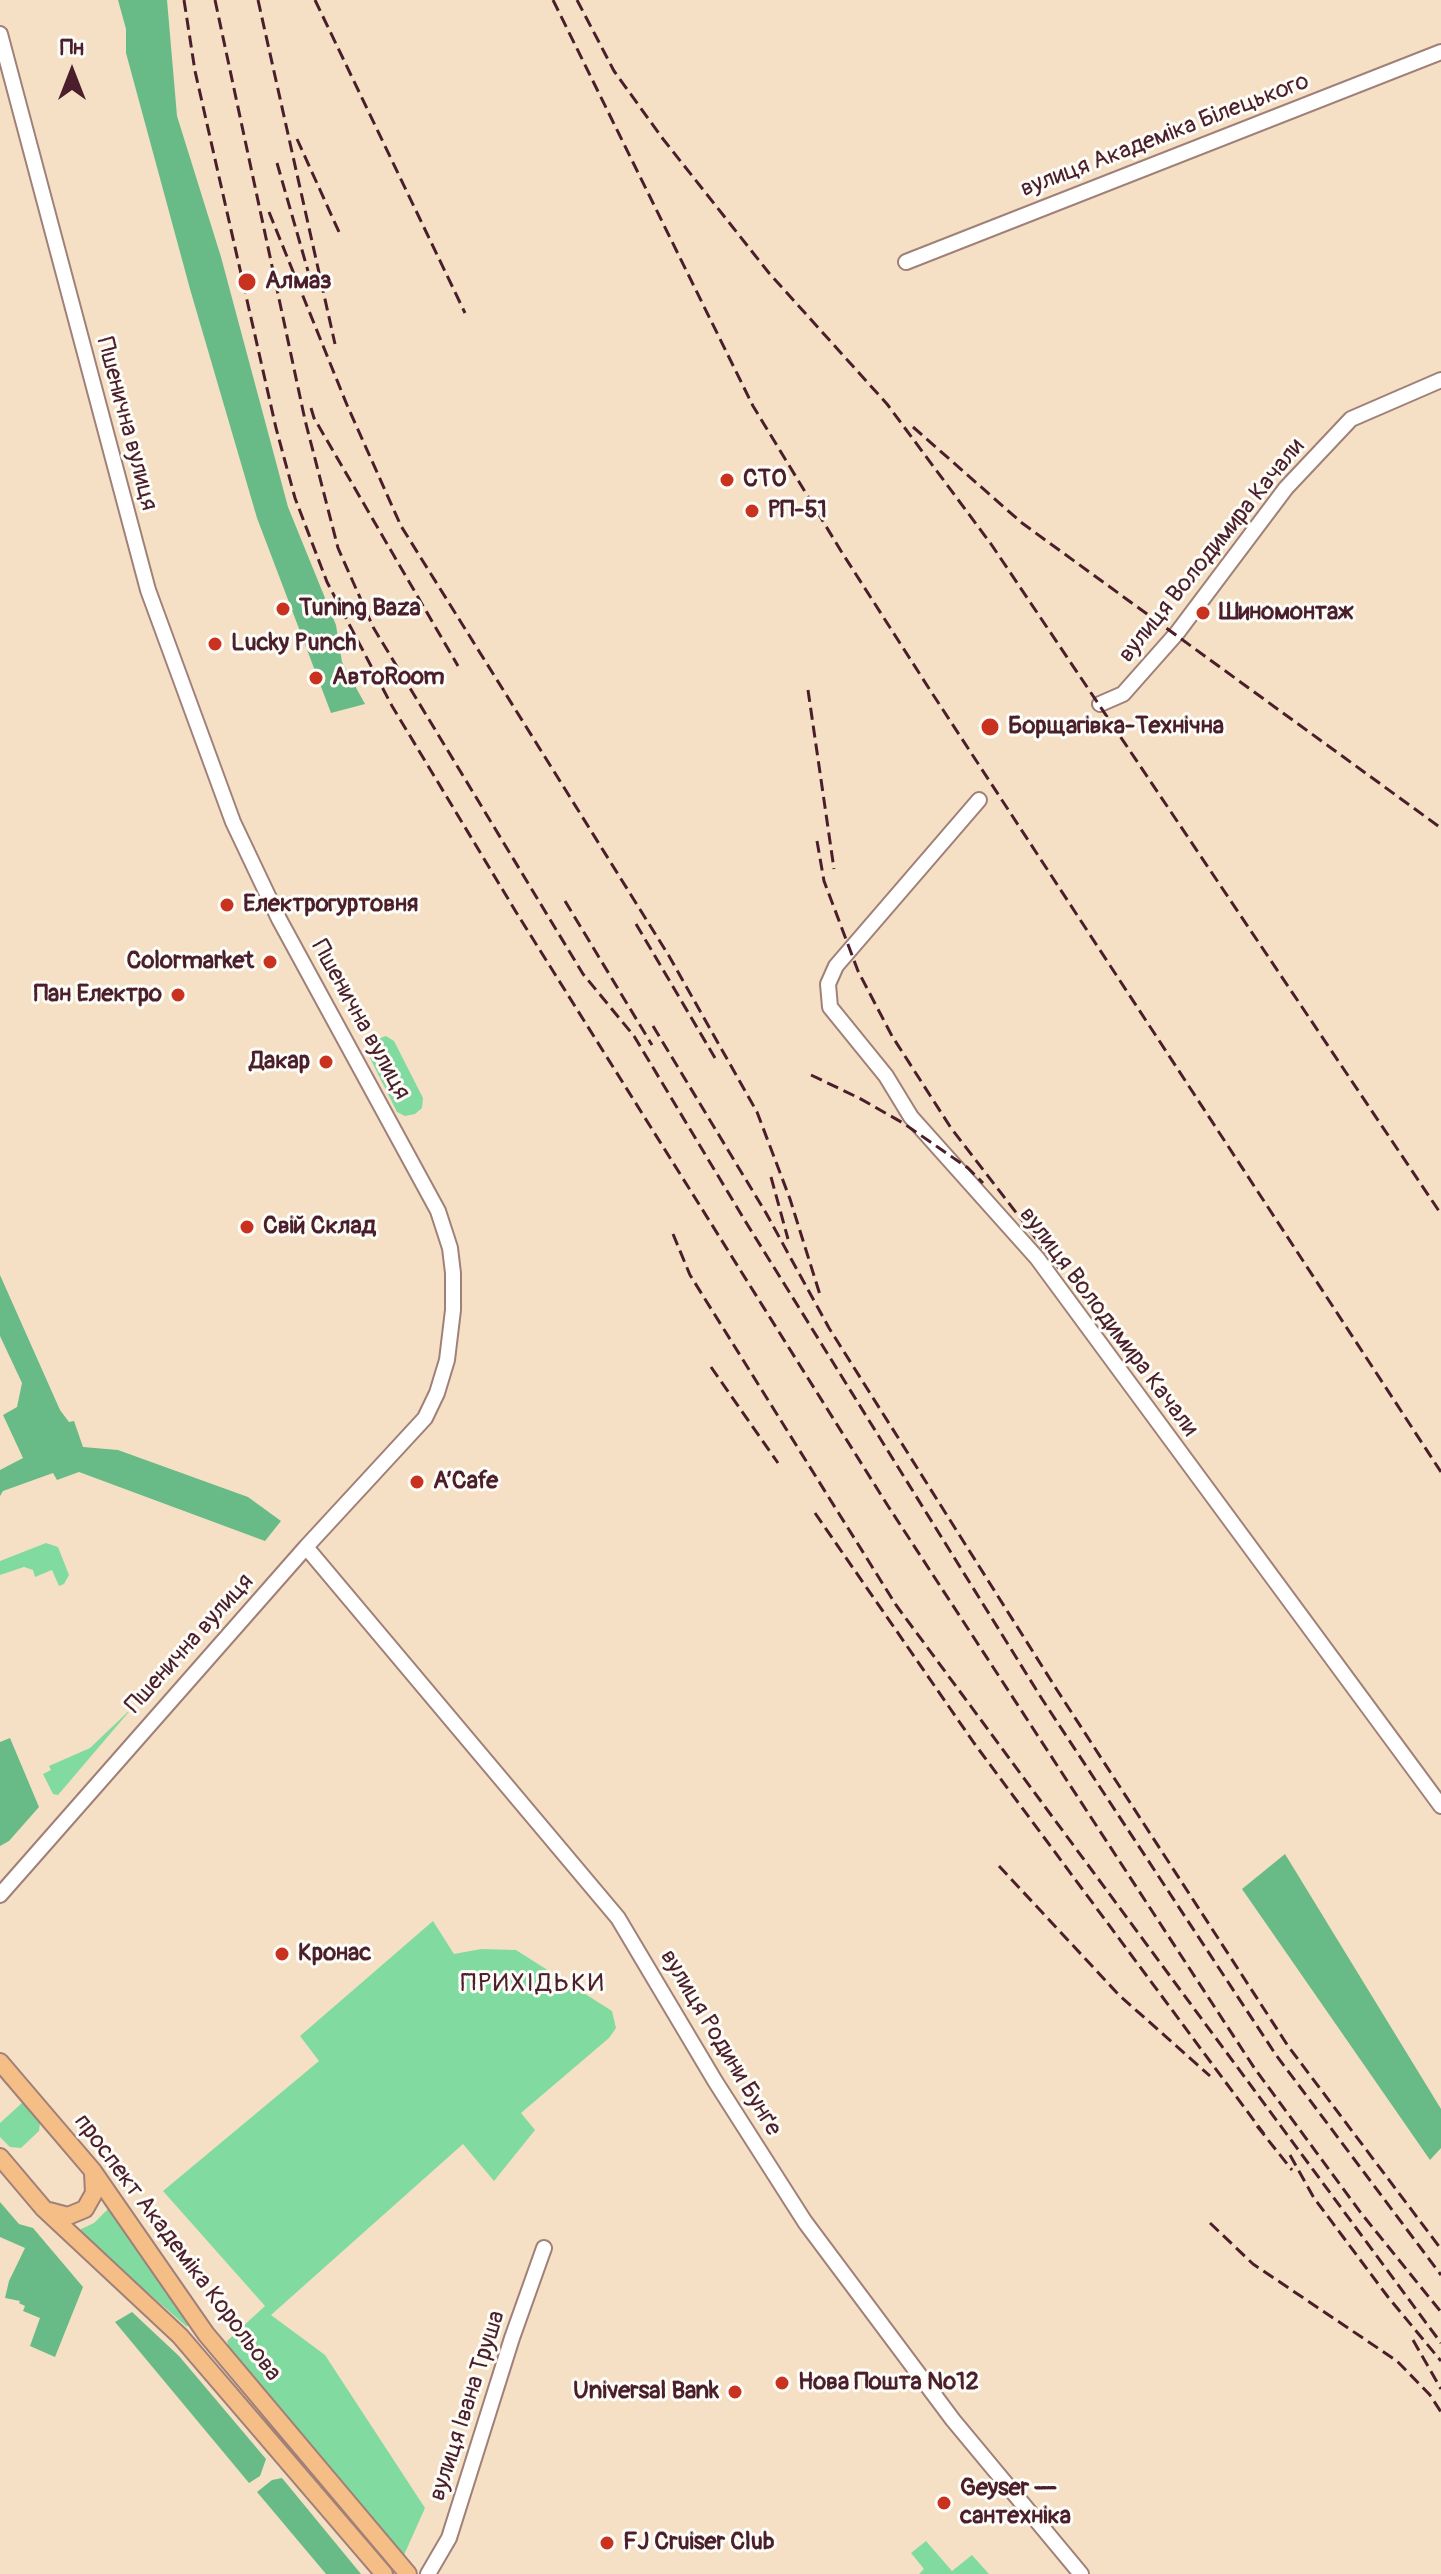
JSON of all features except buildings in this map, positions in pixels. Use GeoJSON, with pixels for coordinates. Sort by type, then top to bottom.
{"type":"FeatureCollection","features":[{"type":"Feature","properties":{"kind":"main road","name":"проспект Академіка Корольова"},"geometry":{"type":"LineString","coordinates":[[0,2062],[93,2171],[206,2334],[408,2574]]}},
{"type":"Feature","properties":{"kind":"main road","name":"проспект Академіка Корольова"},"geometry":{"type":"LineString","coordinates":[[0,2157],[44,2209],[180,2336],[384,2574]]}},
{"type":"Feature","properties":{"kind":"main road"},"geometry":{"type":"LineString","coordinates":[[44,2209],[68,2216],[85,2209],[94,2193],[93,2171]]}},
{"type":"Feature","properties":{"kind":"street","name":"Пшенична вулиця"},"geometry":{"type":"LineString","coordinates":[[0,34],[148,590],[233,822],[279,919],[438,1211],[450,1248],[453,1310],[447,1360],[425,1418],[306,1547],[0,1895]]}},
{"type":"Feature","properties":{"kind":"street","name":"вулиця Академіка Білецького"},"geometry":{"type":"LineString","coordinates":[[906,262],[1441,52]]}},
{"type":"Feature","properties":{"kind":"street","name":"вулиця Володимира Качали"},"geometry":{"type":"LineString","coordinates":[[1100,704],[1123,694],[1177,633],[1286,488],[1351,419],[1441,380]]}},
{"type":"Feature","properties":{"kind":"street","name":"вулиця Володимира Качали"},"geometry":{"type":"LineString","coordinates":[[979,800],[836,966],[828,984],[830,1007],[886,1076],[911,1117],[1037,1258],[1441,1806]]}},
{"type":"Feature","properties":{"kind":"street","name":"вулиця Родини Бунґе"},"geometry":{"type":"LineString","coordinates":[[306,1547],[618,1918],[715,2081],[805,2222],[953,2420],[1081,2574]]}},
{"type":"Feature","properties":{"kind":"street","name":"вулиця Івана Труша"},"geometry":{"type":"LineString","coordinates":[[428,2574],[449,2538],[544,2248]]}},
{"type":"Feature","properties":{"kind":"green space"},"geometry":{"type":"Polygon","coordinates":[[[118,0],[167,0],[177,116],[221,257],[288,507],[336,625],[342,662],[365,704],[331,713],[257,518],[126,53],[126,29],[118,0]]]}},
{"type":"Feature","properties":{"kind":"green space"},"geometry":{"type":"Polygon","coordinates":[[[386,1036],[394,1041],[423,1098],[422,1108],[415,1114],[405,1116],[397,1112],[368,1054],[372,1041],[386,1036]]]}},
{"type":"Feature","properties":{"kind":"green space"},"geometry":{"type":"Polygon","coordinates":[[[0,1275],[60,1410],[69,1422],[74,1421],[83,1447],[118,1450],[248,1497],[281,1521],[265,1541],[79,1472],[57,1480],[53,1473],[3,1491],[0,1496],[0,1470],[23,1458],[3,1415],[17,1407],[22,1383],[0,1336],[0,1275]]]}},
{"type":"Feature","properties":{"kind":"green space"},"geometry":{"type":"Polygon","coordinates":[[[46,1543],[58,1547],[69,1575],[64,1584],[59,1586],[52,1570],[35,1577],[33,1570],[24,1567],[0,1575],[0,1561],[46,1543]]]}},
{"type":"Feature","properties":{"kind":"green space"},"geometry":{"type":"Polygon","coordinates":[[[133,1707],[58,1795],[53,1794],[43,1774],[51,1770],[49,1766],[90,1748],[133,1707]]]}},
{"type":"Feature","properties":{"kind":"green space"},"geometry":{"type":"Polygon","coordinates":[[[10,1738],[39,1807],[9,1841],[0,1846],[0,1742],[10,1738]]]}},
{"type":"Feature","properties":{"kind":"green space"},"geometry":{"type":"Polygon","coordinates":[[[1285,1854],[1441,2109],[1441,2148],[1430,2160],[1242,1889],[1285,1854]]]}},
{"type":"Feature","properties":{"kind":"green space"},"geometry":{"type":"Polygon","coordinates":[[[433,1921],[454,1954],[481,1949],[516,1950],[612,2011],[616,2028],[609,2038],[521,2113],[535,2130],[494,2181],[463,2144],[271,2315],[325,2355],[425,2508],[404,2555],[229,2349],[227,2341],[265,2306],[163,2191],[319,2061],[300,2036],[433,1921]]]}},
{"type":"Feature","properties":{"kind":"green space"},"geometry":{"type":"Polygon","coordinates":[[[23,2102],[40,2123],[39,2131],[21,2148],[10,2147],[0,2137],[0,2123],[23,2102]]]}},
{"type":"Feature","properties":{"kind":"green space"},"geometry":{"type":"Polygon","coordinates":[[[0,2202],[19,2224],[33,2228],[83,2287],[55,2357],[30,2346],[40,2318],[23,2311],[25,2306],[20,2301],[5,2298],[9,2281],[25,2248],[0,2237],[0,2202]]]}},
{"type":"Feature","properties":{"kind":"green space"},"geometry":{"type":"Polygon","coordinates":[[[110,2207],[188,2324],[187,2327],[80,2233],[110,2207]]]}},
{"type":"Feature","properties":{"kind":"green space"},"geometry":{"type":"Polygon","coordinates":[[[132,2312],[179,2356],[266,2459],[260,2476],[249,2483],[115,2322],[132,2312]]]}},
{"type":"Feature","properties":{"kind":"green space"},"geometry":{"type":"Polygon","coordinates":[[[282,2478],[361,2574],[326,2574],[257,2492],[272,2480],[282,2478]]]}},
{"type":"Feature","properties":{"kind":"green space"},"geometry":{"type":"Polygon","coordinates":[[[926,2541],[952,2571],[972,2555],[989,2574],[919,2574],[924,2569],[911,2553],[926,2541]]]}},
{"type":"Feature","properties":{"kind":"railway"},"geometry":{"type":"LineString","coordinates":[[184,0],[195,71],[276,428],[295,498],[327,582],[392,706],[516,912],[888,1506],[1255,2069],[1361,2213],[1441,2312]]}},
{"type":"Feature","properties":{"kind":"railway"},"geometry":{"type":"LineString","coordinates":[[215,0],[305,420],[338,548],[373,627],[583,974],[634,1036],[1042,1699],[1276,2055],[1441,2275]]}},
{"type":"Feature","properties":{"kind":"railway"},"geometry":{"type":"LineString","coordinates":[[258,0],[335,344]]}},
{"type":"Feature","properties":{"kind":"railway"},"geometry":{"type":"LineString","coordinates":[[315,0],[465,313]]}},
{"type":"Feature","properties":{"kind":"railway"},"geometry":{"type":"LineString","coordinates":[[553,0],[753,406],[930,690],[1441,1472]]}},
{"type":"Feature","properties":{"kind":"railway"},"geometry":{"type":"LineString","coordinates":[[577,0],[614,71],[663,139],[769,273],[887,404],[991,544],[1441,1214]]}},
{"type":"Feature","properties":{"kind":"railway"},"geometry":{"type":"LineString","coordinates":[[297,139],[339,232]]}},
{"type":"Feature","properties":{"kind":"railway"},"geometry":{"type":"LineString","coordinates":[[277,163],[308,271]]}},
{"type":"Feature","properties":{"kind":"railway"},"geometry":{"type":"LineString","coordinates":[[269,212],[347,405],[401,526],[669,956],[757,1112],[790,1199],[821,1298]]}},
{"type":"Feature","properties":{"kind":"railway"},"geometry":{"type":"LineString","coordinates":[[311,408],[458,666]]}},
{"type":"Feature","properties":{"kind":"railway"},"geometry":{"type":"LineString","coordinates":[[913,427],[1022,523],[1441,828]]}},
{"type":"Feature","properties":{"kind":"railway"},"geometry":{"type":"LineString","coordinates":[[808,690],[834,869]]}},
{"type":"Feature","properties":{"kind":"railway"},"geometry":{"type":"LineString","coordinates":[[817,841],[824,881],[858,971],[892,1036],[951,1128],[1061,1271]]}},
{"type":"Feature","properties":{"kind":"railway"},"geometry":{"type":"LineString","coordinates":[[565,901],[652,1045]]}},
{"type":"Feature","properties":{"kind":"railway"},"geometry":{"type":"LineString","coordinates":[[636,924],[715,1058]]}},
{"type":"Feature","properties":{"kind":"railway"},"geometry":{"type":"LineString","coordinates":[[653,1026],[766,1213],[829,1328],[1057,1690],[1288,2046],[1441,2249]]}},
{"type":"Feature","properties":{"kind":"railway"},"geometry":{"type":"LineString","coordinates":[[811,1075],[903,1123],[968,1168],[983,1183]]}},
{"type":"Feature","properties":{"kind":"railway"},"geometry":{"type":"LineString","coordinates":[[771,1177],[788,1239]]}},
{"type":"Feature","properties":{"kind":"railway"},"geometry":{"type":"LineString","coordinates":[[673,1234],[690,1275],[896,1605],[1441,2343]]}},
{"type":"Feature","properties":{"kind":"railway"},"geometry":{"type":"LineString","coordinates":[[711,1367],[778,1463]]}},
{"type":"Feature","properties":{"kind":"railway"},"geometry":{"type":"LineString","coordinates":[[815,1513],[974,1743],[1264,2134]]}},
{"type":"Feature","properties":{"kind":"railway"},"geometry":{"type":"LineString","coordinates":[[999,1866],[1119,1995],[1210,2076]]}},
{"type":"Feature","properties":{"kind":"railway"},"geometry":{"type":"LineString","coordinates":[[1257,2126],[1292,2170]]}},
{"type":"Feature","properties":{"kind":"railway"},"geometry":{"type":"LineString","coordinates":[[1290,2155],[1314,2198],[1388,2297],[1441,2361]]}},
{"type":"Feature","properties":{"kind":"railway"},"geometry":{"type":"LineString","coordinates":[[1210,2223],[1253,2264],[1397,2361],[1430,2395],[1441,2412]]}},
{"type":"Feature","properties":{"kind":"railway"},"geometry":{"type":"LineString","coordinates":[[1413,2340],[1441,2389]]}},
{"type":"Feature","properties":{"kind":"place","name":"Алмаз"},"geometry":{"type":"Point","coordinates":[247,282]}},
{"type":"Feature","properties":{"kind":"place","name":"СТО"},"geometry":{"type":"Point","coordinates":[727,480]}},
{"type":"Feature","properties":{"kind":"place","name":"РП-51"},"geometry":{"type":"Point","coordinates":[752,511]}},
{"type":"Feature","properties":{"kind":"place","name":"Tuning Baza"},"geometry":{"type":"Point","coordinates":[283,609]}},
{"type":"Feature","properties":{"kind":"place","name":"Шиномонтаж"},"geometry":{"type":"Point","coordinates":[1203,613]}},
{"type":"Feature","properties":{"kind":"place","name":"Lucky Punch"},"geometry":{"type":"Point","coordinates":[215,644]}},
{"type":"Feature","properties":{"kind":"place","name":"АвтоRoom"},"geometry":{"type":"Point","coordinates":[316,678]}},
{"type":"Feature","properties":{"kind":"place","name":"Борщагівка-Технічна"},"geometry":{"type":"Point","coordinates":[990,727]}},
{"type":"Feature","properties":{"kind":"place","name":"Електрогуртовня"},"geometry":{"type":"Point","coordinates":[227,905]}},
{"type":"Feature","properties":{"kind":"place","name":"Colormarket"},"geometry":{"type":"Point","coordinates":[270,962]}},
{"type":"Feature","properties":{"kind":"place","name":"Пан Електро"},"geometry":{"type":"Point","coordinates":[178,995]}},
{"type":"Feature","properties":{"kind":"place","name":"Дакар"},"geometry":{"type":"Point","coordinates":[326,1062]}},
{"type":"Feature","properties":{"kind":"place","name":"Свій Склад"},"geometry":{"type":"Point","coordinates":[247,1227]}},
{"type":"Feature","properties":{"kind":"place","name":"A’Cafe"},"geometry":{"type":"Point","coordinates":[417,1482]}},
{"type":"Feature","properties":{"kind":"place","name":"Кронас"},"geometry":{"type":"Point","coordinates":[282,1954]}},
{"type":"Feature","properties":{"kind":"place","name":"Нова Пошта №12"},"geometry":{"type":"Point","coordinates":[782,2383]}},
{"type":"Feature","properties":{"kind":"place","name":"Universal Bank"},"geometry":{"type":"Point","coordinates":[735,2392]}},
{"type":"Feature","properties":{"kind":"place","name":"Geyser — сантехніка"},"geometry":{"type":"Point","coordinates":[944,2503]}},
{"type":"Feature","properties":{"kind":"place","name":"FJ Cruiser Club"},"geometry":{"type":"Point","coordinates":[607,2543]}},
{"type":"Feature","properties":{"kind":"district","name":"ПРИХІДЬКИ"},"geometry":{"type":"Point","coordinates":[533,1984]}}]}
